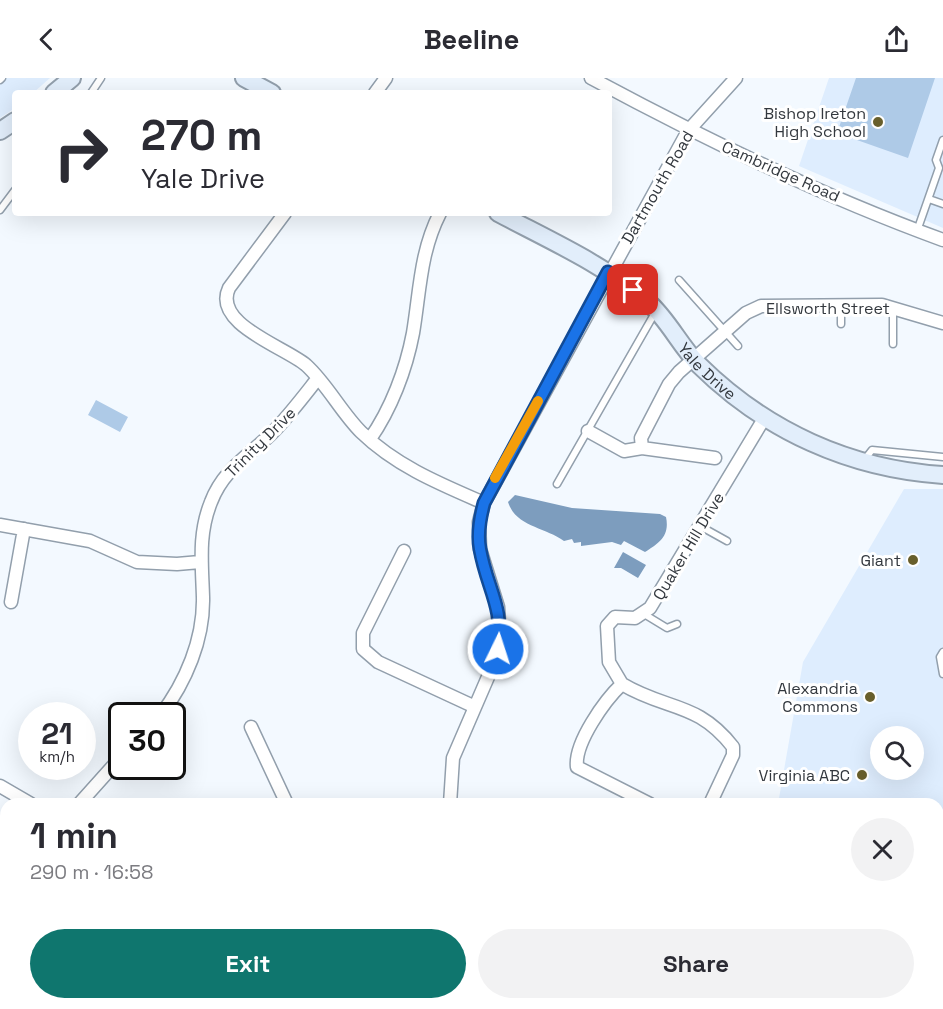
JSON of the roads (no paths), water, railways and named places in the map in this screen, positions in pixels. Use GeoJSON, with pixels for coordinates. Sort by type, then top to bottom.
{"type":"FeatureCollection","features":[{"type":"Feature","properties":{"kind":"street"},"geometry":{"type":"LineString","coordinates":[[58,90],[72,78]]}},
{"type":"Feature","properties":{"kind":"street"},"geometry":{"type":"LineString","coordinates":[[244,78],[266,90]]}},
{"type":"Feature","properties":{"kind":"street","name":"Cambridge Road"},"geometry":{"type":"LineString","coordinates":[[591,78],[688,131],[917,231],[943,240]]}},
{"type":"Feature","properties":{"kind":"street","name":"Dartmouth Road"},"geometry":{"type":"LineString","coordinates":[[450,798],[453,758],[490,670],[500,637],[498,607],[480,549],[480,522],[484,503],[608,272],[688,131],[736,78]]}},
{"type":"Feature","properties":{"kind":"street"},"geometry":{"type":"LineString","coordinates":[[283,216],[229,288],[226,304],[236,320],[298,360],[318,378],[340,408],[370,439],[402,464],[484,503]]}},
{"type":"Feature","properties":{"kind":"street"},"geometry":{"type":"LineString","coordinates":[[370,439],[385,417],[401,375],[412,336],[425,249],[439,216]]}},
{"type":"Feature","properties":{"kind":"street","name":"Yale Drive"},"geometry":{"type":"LineString","coordinates":[[504,216],[608,272],[656,311],[693,358],[730,393],[805,441],[862,462],[889,469],[943,475]]}},
{"type":"Feature","properties":{"kind":"street","name":"Ellsworth Street"},"geometry":{"type":"LineString","coordinates":[[642,448],[640,438],[669,384],[693,358],[725,330],[746,313],[761,306],[893,307],[943,323]]}},
{"type":"Feature","properties":{"kind":"street","name":"Trinity Drive"},"geometry":{"type":"LineString","coordinates":[[169,702],[183,679],[199,634],[203,598],[200,562],[201,531],[211,501],[223,478],[234,464],[270,435],[318,378]]}},
{"type":"Feature","properties":{"kind":"street","name":"Quaker Hill Drive"},"geometry":{"type":"LineString","coordinates":[[622,684],[609,662],[607,626],[615,617],[635,618],[644,614],[765,417]]}},
{"type":"Feature","properties":{"kind":"street"},"geometry":{"type":"LineString","coordinates":[[588,431],[620,450],[642,448],[715,458]]}},
{"type":"Feature","properties":{"kind":"street"},"geometry":{"type":"LineString","coordinates":[[0,525],[90,541],[137,562],[177,564],[200,562]]}},
{"type":"Feature","properties":{"kind":"street"},"geometry":{"type":"LineString","coordinates":[[11,602],[24,529]]}},
{"type":"Feature","properties":{"kind":"street"},"geometry":{"type":"LineString","coordinates":[[404,551],[363,633],[363,650],[378,662],[473,706]]}},
{"type":"Feature","properties":{"kind":"street"},"geometry":{"type":"LineString","coordinates":[[638,798],[580,770],[576,763],[597,714],[622,684],[641,696],[698,714],[733,747],[733,755],[713,798]]}},
{"type":"Feature","properties":{"kind":"street"},"geometry":{"type":"LineString","coordinates":[[251,727],[284,798]]}},
{"type":"Feature","properties":{"kind":"street"},"geometry":{"type":"LineString","coordinates":[[84,798],[108,772]]}},
{"type":"Feature","properties":{"kind":"street"},"geometry":{"type":"LineString","coordinates":[[0,786],[21,798]]}},
{"type":"Feature","properties":{"kind":"lane"},"geometry":{"type":"LineString","coordinates":[[917,231],[941,168],[936,160],[943,140]]}},
{"type":"Feature","properties":{"kind":"lane"},"geometry":{"type":"LineString","coordinates":[[0,210],[12,194]]}},
{"type":"Feature","properties":{"kind":"lane"},"geometry":{"type":"LineString","coordinates":[[930,199],[943,204]]}},
{"type":"Feature","properties":{"kind":"lane"},"geometry":{"type":"LineString","coordinates":[[679,280],[738,346]]}},
{"type":"Feature","properties":{"kind":"lane"},"geometry":{"type":"LineString","coordinates":[[841,305],[841,324]]}},
{"type":"Feature","properties":{"kind":"lane"},"geometry":{"type":"LineString","coordinates":[[893,307],[893,344]]}},
{"type":"Feature","properties":{"kind":"lane"},"geometry":{"type":"LineString","coordinates":[[557,484],[656,311]]}},
{"type":"Feature","properties":{"kind":"lane"},"geometry":{"type":"LineString","coordinates":[[862,462],[872,450],[943,457]]}},
{"type":"Feature","properties":{"kind":"lane"},"geometry":{"type":"LineString","coordinates":[[700,526],[727,541]]}},
{"type":"Feature","properties":{"kind":"lane"},"geometry":{"type":"LineString","coordinates":[[644,614],[666,628],[677,624]]}},
{"type":"Feature","properties":{"kind":"lane"},"geometry":{"type":"LineString","coordinates":[[943,652],[940,657],[943,674]]}},
{"type":"Feature","properties":{"kind":"place","name":"Bishop Ireton High School"},"geometry":{"type":"Point","coordinates":[878,122]}},
{"type":"Feature","properties":{"kind":"place","name":"Giant"},"geometry":{"type":"Point","coordinates":[913,560]}},
{"type":"Feature","properties":{"kind":"place","name":"Alexandria Commons"},"geometry":{"type":"Point","coordinates":[870,697]}},
{"type":"Feature","properties":{"kind":"place","name":"Virginia ABC"},"geometry":{"type":"Point","coordinates":[862,775]}}]}
